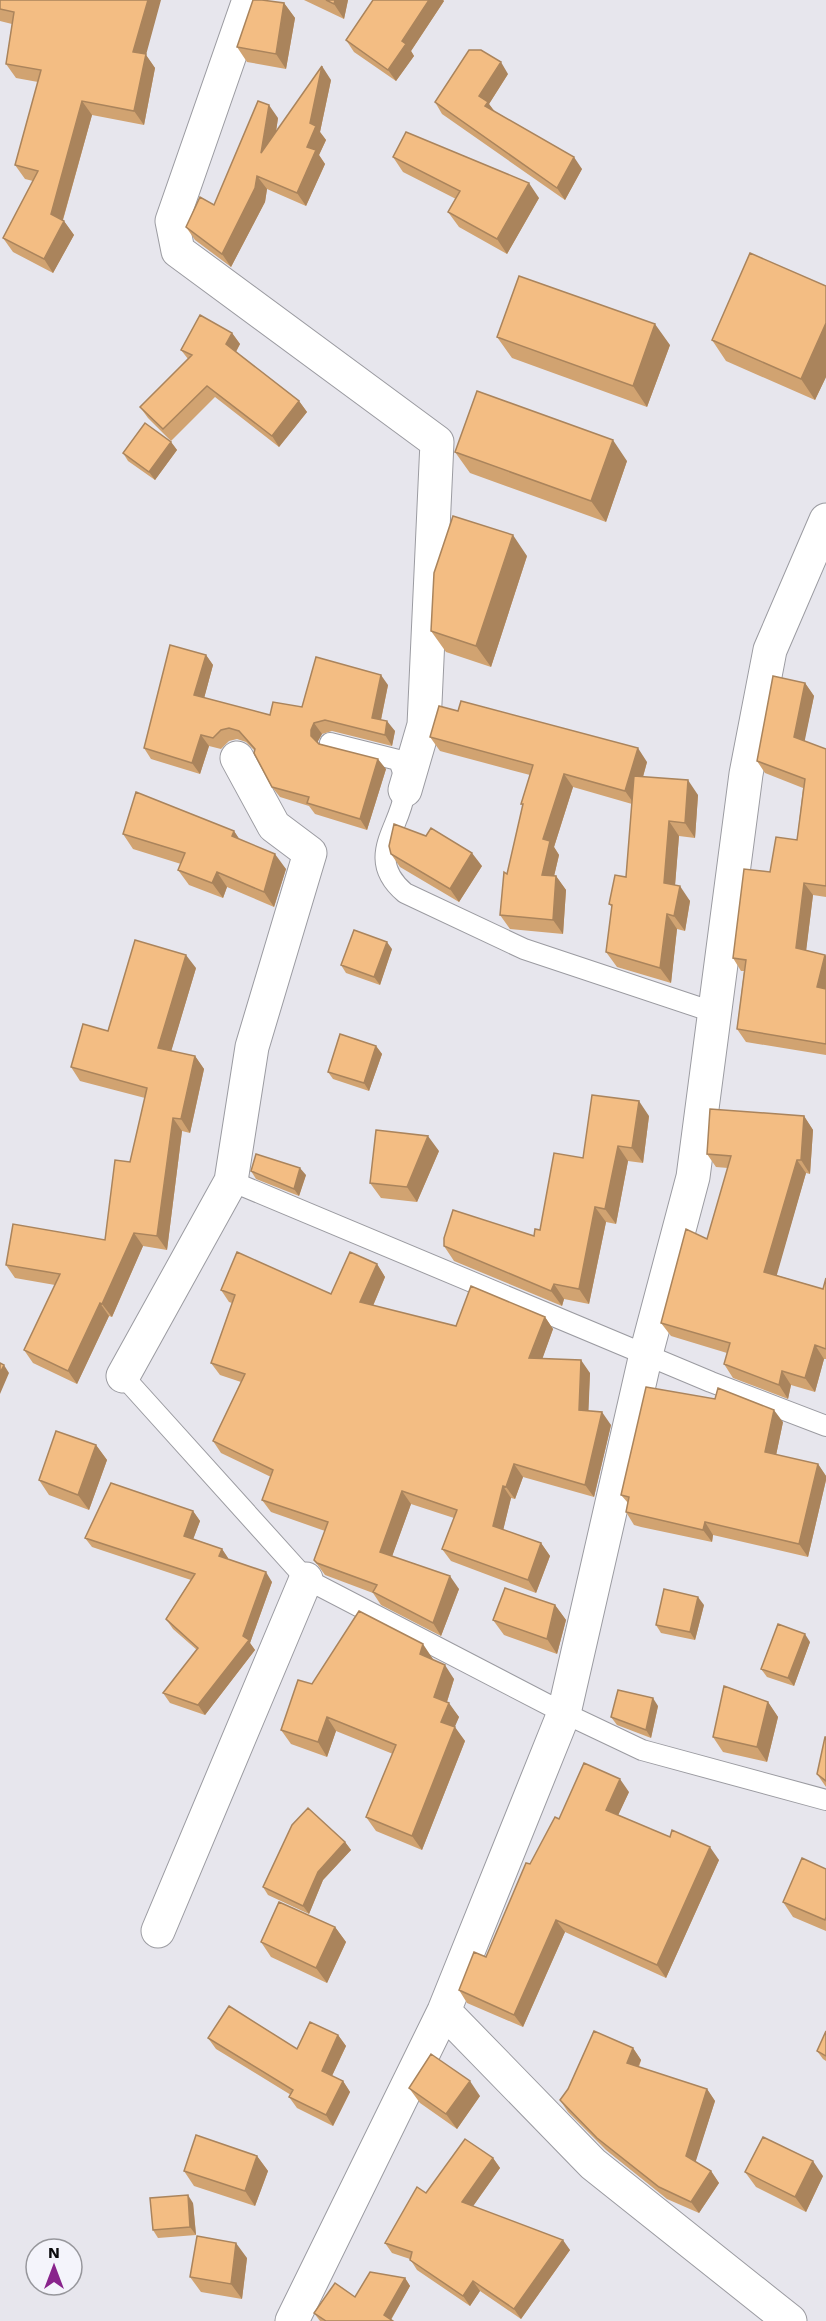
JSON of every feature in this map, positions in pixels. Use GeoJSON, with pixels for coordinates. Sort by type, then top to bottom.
{"type":"FeatureCollection","features":[{"type":"Feature","properties":{"kind":"street"},"geometry":{"type":"LineString","coordinates":[[249,0],[172,221],[178,252],[437,442],[423,725],[405,790]]}},
{"type":"Feature","properties":{"kind":"street"},"geometry":{"type":"LineString","coordinates":[[292,2321],[444,2011],[564,1713],[646,1354],[693,1177],[746,774],[770,650],[824,532]]}},
{"type":"Feature","properties":{"kind":"street"},"geometry":{"type":"LineString","coordinates":[[123,1377],[231,1180],[252,1047],[310,853],[273,826],[237,758]]}},
{"type":"Feature","properties":{"kind":"street"},"geometry":{"type":"LineString","coordinates":[[158,1931],[306,1579]]}},
{"type":"Feature","properties":{"kind":"street"},"geometry":{"type":"LineString","coordinates":[[444,2011],[593,2164],[790,2321]]}},
{"type":"Feature","properties":{"kind":"lane"},"geometry":{"type":"LineString","coordinates":[[330,743],[398,760],[406,775],[405,790],[387,846],[384,866],[391,882],[405,893],[524,949],[713,1012]]}},
{"type":"Feature","properties":{"kind":"lane"},"geometry":{"type":"LineString","coordinates":[[231,1180],[646,1354],[826,1426]]}},
{"type":"Feature","properties":{"kind":"lane"},"geometry":{"type":"LineString","coordinates":[[123,1377],[306,1579],[564,1713],[642,1750],[826,1800]]}},
{"type":"Feature","properties":{"kind":"building"},"geometry":{"type":"Polygon","coordinates":[[[0,0],[148,0],[133,52],[146,54],[134,111],[82,101],[51,214],[64,221],[44,259],[3,238],[38,171],[15,165],[41,70],[6,64],[14,12],[0,9],[0,0]]]}},
{"type":"Feature","properties":{"kind":"building"},"geometry":{"type":"Polygon","coordinates":[[[253,0],[284,3],[276,54],[237,47],[253,0]]]}},
{"type":"Feature","properties":{"kind":"building"},"geometry":{"type":"Polygon","coordinates":[[[373,0],[429,0],[402,41],[406,44],[388,70],[346,40],[373,0]]]}},
{"type":"Feature","properties":{"kind":"building"},"geometry":{"type":"Polygon","coordinates":[[[469,50],[481,50],[501,62],[479,96],[488,102],[485,106],[574,157],[557,188],[435,102],[469,50]]]}},
{"type":"Feature","properties":{"kind":"building"},"geometry":{"type":"Polygon","coordinates":[[[322,66],[310,123],[316,126],[307,147],[316,150],[297,193],[257,176],[255,188],[222,254],[186,227],[200,197],[214,205],[258,101],[269,105],[261,153],[322,66]]]}},
{"type":"Feature","properties":{"kind":"building"},"geometry":{"type":"Polygon","coordinates":[[[406,132],[529,183],[497,239],[448,212],[460,191],[393,157],[406,132]]]}},
{"type":"Feature","properties":{"kind":"building"},"geometry":{"type":"Polygon","coordinates":[[[750,253],[826,286],[826,323],[801,379],[712,340],[750,253]]]}},
{"type":"Feature","properties":{"kind":"building"},"geometry":{"type":"Polygon","coordinates":[[[519,276],[655,324],[633,386],[497,337],[519,276]]]}},
{"type":"Feature","properties":{"kind":"building"},"geometry":{"type":"Polygon","coordinates":[[[200,315],[232,333],[226,344],[299,401],[272,436],[207,386],[163,429],[140,407],[192,355],[181,350],[200,315]]]}},
{"type":"Feature","properties":{"kind":"building"},"geometry":{"type":"Polygon","coordinates":[[[477,391],[613,440],[591,501],[455,452],[477,391]]]}},
{"type":"Feature","properties":{"kind":"building"},"geometry":{"type":"Polygon","coordinates":[[[145,423],[171,442],[149,472],[123,453],[145,423]]]}},
{"type":"Feature","properties":{"kind":"building"},"geometry":{"type":"Polygon","coordinates":[[[453,516],[513,535],[476,646],[431,631],[434,573],[453,516]]]}},
{"type":"Feature","properties":{"kind":"building"},"geometry":{"type":"Polygon","coordinates":[[[170,645],[206,655],[194,695],[270,715],[273,702],[302,707],[316,657],[381,675],[372,718],[387,721],[385,735],[325,720],[314,723],[311,730],[311,736],[319,744],[378,759],[360,819],[307,803],[309,797],[272,787],[254,753],[255,749],[239,731],[229,728],[221,730],[213,738],[201,735],[192,763],[144,748],[170,645]]]}},
{"type":"Feature","properties":{"kind":"building"},"geometry":{"type":"Polygon","coordinates":[[[773,676],[805,683],[794,737],[826,749],[826,886],[804,883],[796,948],[825,955],[817,987],[826,989],[826,1044],[737,1029],[746,960],[733,958],[744,869],[770,872],[776,837],[797,840],[805,779],[757,761],[773,676]]]}},
{"type":"Feature","properties":{"kind":"building"},"geometry":{"type":"Polygon","coordinates":[[[461,701],[638,748],[625,791],[564,774],[543,839],[550,841],[542,875],[556,876],[553,920],[500,915],[504,872],[507,874],[523,804],[521,804],[533,765],[430,737],[439,706],[458,711],[461,701]]]}},
{"type":"Feature","properties":{"kind":"building"},"geometry":{"type":"Polygon","coordinates":[[[634,776],[688,780],[685,823],[669,821],[664,883],[680,886],[674,916],[667,914],[660,968],[606,952],[612,905],[609,904],[615,875],[626,877],[634,776]]]}},
{"type":"Feature","properties":{"kind":"building"},"geometry":{"type":"Polygon","coordinates":[[[136,792],[234,831],[232,836],[275,854],[264,892],[217,872],[212,883],[178,870],[185,853],[123,834],[136,792]]]}},
{"type":"Feature","properties":{"kind":"building"},"geometry":{"type":"Polygon","coordinates":[[[394,824],[426,836],[431,828],[472,853],[450,889],[391,854],[389,846],[394,824]]]}},
{"type":"Feature","properties":{"kind":"building"},"geometry":{"type":"Polygon","coordinates":[[[354,930],[387,942],[374,977],[341,965],[354,930]]]}},
{"type":"Feature","properties":{"kind":"building"},"geometry":{"type":"Polygon","coordinates":[[[135,940],[186,955],[158,1048],[195,1056],[181,1119],[173,1118],[157,1236],[134,1233],[68,1371],[24,1350],[60,1274],[6,1265],[13,1224],[105,1240],[115,1160],[130,1162],[147,1088],[71,1067],[83,1024],[108,1031],[135,940]]]}},
{"type":"Feature","properties":{"kind":"building"},"geometry":{"type":"Polygon","coordinates":[[[340,1034],[376,1046],[364,1083],[328,1072],[340,1034]]]}},
{"type":"Feature","properties":{"kind":"building"},"geometry":{"type":"Polygon","coordinates":[[[592,1095],[639,1101],[632,1148],[618,1146],[605,1209],[595,1207],[579,1289],[554,1284],[551,1291],[444,1246],[444,1238],[453,1210],[534,1236],[535,1229],[540,1230],[554,1153],[583,1158],[592,1095]]]}},
{"type":"Feature","properties":{"kind":"building"},"geometry":{"type":"Polygon","coordinates":[[[710,1109],[804,1116],[801,1160],[797,1160],[764,1272],[823,1289],[826,1278],[826,1349],[815,1345],[805,1378],[782,1371],[779,1385],[724,1364],[730,1343],[661,1323],[686,1229],[707,1239],[731,1156],[707,1154],[710,1109]]]}},
{"type":"Feature","properties":{"kind":"building"},"geometry":{"type":"Polygon","coordinates":[[[376,1130],[428,1136],[407,1187],[370,1183],[376,1130]]]}},
{"type":"Feature","properties":{"kind":"building"},"geometry":{"type":"Polygon","coordinates":[[[256,1154],[300,1168],[294,1189],[251,1171],[256,1154]]]}},
{"type":"Feature","properties":{"kind":"building"},"geometry":{"type":"Polygon","coordinates":[[[237,1252],[331,1294],[350,1252],[377,1264],[360,1302],[456,1326],[471,1286],[545,1317],[529,1358],[581,1360],[579,1410],[602,1412],[585,1485],[514,1464],[506,1487],[503,1486],[493,1526],[541,1543],[528,1580],[442,1549],[457,1510],[402,1491],[380,1552],[450,1576],[433,1623],[373,1592],[377,1585],[314,1560],[328,1522],[262,1500],[273,1470],[213,1441],[245,1374],[211,1363],[235,1295],[221,1290],[237,1252]]]}},
{"type":"Feature","properties":{"kind":"building"},"geometry":{"type":"Polygon","coordinates":[[[646,1387],[715,1399],[718,1388],[774,1410],[765,1452],[818,1464],[799,1544],[705,1522],[703,1530],[626,1512],[629,1497],[621,1495],[646,1387]]]}},
{"type":"Feature","properties":{"kind":"building"},"geometry":{"type":"Polygon","coordinates":[[[56,1431],[96,1445],[78,1495],[39,1480],[56,1431]]]}},
{"type":"Feature","properties":{"kind":"building"},"geometry":{"type":"Polygon","coordinates":[[[111,1483],[193,1511],[184,1536],[222,1549],[219,1556],[266,1572],[243,1636],[249,1640],[198,1705],[163,1693],[198,1648],[166,1619],[195,1574],[85,1538],[111,1483]]]}},
{"type":"Feature","properties":{"kind":"building"},"geometry":{"type":"Polygon","coordinates":[[[505,1588],[555,1605],[547,1639],[493,1620],[505,1588]]]}},
{"type":"Feature","properties":{"kind":"building"},"geometry":{"type":"Polygon","coordinates":[[[664,1589],[698,1597],[690,1632],[656,1625],[664,1589]]]}},
{"type":"Feature","properties":{"kind":"building"},"geometry":{"type":"Polygon","coordinates":[[[359,1611],[423,1644],[420,1654],[445,1665],[434,1697],[449,1703],[441,1722],[455,1727],[412,1836],[366,1817],[396,1745],[327,1717],[318,1742],[281,1730],[298,1680],[312,1684],[359,1611]]]}},
{"type":"Feature","properties":{"kind":"building"},"geometry":{"type":"Polygon","coordinates":[[[778,1624],[805,1634],[788,1678],[761,1669],[778,1624]]]}},
{"type":"Feature","properties":{"kind":"building"},"geometry":{"type":"Polygon","coordinates":[[[724,1686],[768,1702],[757,1747],[713,1737],[724,1686]]]}},
{"type":"Feature","properties":{"kind":"building"},"geometry":{"type":"Polygon","coordinates":[[[618,1690],[653,1698],[646,1730],[611,1717],[618,1690]]]}},
{"type":"Feature","properties":{"kind":"building"},"geometry":{"type":"Polygon","coordinates":[[[826,1737],[826,1781],[817,1774],[826,1737]]]}},
{"type":"Feature","properties":{"kind":"building"},"geometry":{"type":"Polygon","coordinates":[[[584,1763],[620,1779],[606,1810],[670,1837],[672,1830],[710,1847],[657,1965],[556,1920],[514,2015],[459,1990],[474,1952],[486,1957],[526,1863],[530,1864],[555,1817],[559,1819],[584,1763]]]}},
{"type":"Feature","properties":{"kind":"building"},"geometry":{"type":"Polygon","coordinates":[[[308,1808],[345,1842],[318,1872],[303,1906],[263,1887],[292,1825],[308,1808]]]}},
{"type":"Feature","properties":{"kind":"building"},"geometry":{"type":"Polygon","coordinates":[[[802,1858],[826,1869],[825,1920],[783,1902],[802,1858]]]}},
{"type":"Feature","properties":{"kind":"building"},"geometry":{"type":"Polygon","coordinates":[[[279,1902],[335,1927],[316,1968],[261,1942],[279,1902]]]}},
{"type":"Feature","properties":{"kind":"building"},"geometry":{"type":"Polygon","coordinates":[[[229,2006],[297,2049],[310,2022],[338,2035],[322,2071],[343,2081],[326,2115],[289,2097],[293,2090],[208,2038],[229,2006]]]}},
{"type":"Feature","properties":{"kind":"building"},"geometry":{"type":"Polygon","coordinates":[[[594,2031],[633,2048],[627,2063],[707,2089],[686,2156],[711,2171],[691,2202],[659,2187],[597,2138],[560,2100],[568,2089],[594,2031]]]}},
{"type":"Feature","properties":{"kind":"building"},"geometry":{"type":"Polygon","coordinates":[[[826,2031],[826,2056],[817,2051],[826,2031]]]}},
{"type":"Feature","properties":{"kind":"building"},"geometry":{"type":"Polygon","coordinates":[[[431,2054],[470,2081],[446,2114],[409,2088],[431,2054]]]}},
{"type":"Feature","properties":{"kind":"building"},"geometry":{"type":"Polygon","coordinates":[[[196,2135],[257,2156],[245,2191],[184,2171],[196,2135]]]}},
{"type":"Feature","properties":{"kind":"building"},"geometry":{"type":"Polygon","coordinates":[[[763,2137],[813,2161],[795,2197],[745,2172],[763,2137]]]}},
{"type":"Feature","properties":{"kind":"building"},"geometry":{"type":"Polygon","coordinates":[[[465,2139],[493,2158],[462,2202],[563,2240],[514,2309],[473,2281],[463,2296],[410,2260],[412,2252],[385,2243],[417,2187],[426,2193],[465,2139]]]}},
{"type":"Feature","properties":{"kind":"building"},"geometry":{"type":"Polygon","coordinates":[[[188,2195],[190,2227],[153,2230],[150,2198],[188,2195]]]}},
{"type":"Feature","properties":{"kind":"building"},"geometry":{"type":"Polygon","coordinates":[[[197,2236],[236,2243],[231,2284],[190,2277],[197,2236]]]}},
{"type":"Feature","properties":{"kind":"building"},"geometry":{"type":"Polygon","coordinates":[[[370,2272],[405,2278],[384,2315],[393,2321],[326,2321],[314,2313],[335,2283],[355,2297],[370,2272]]]}}]}
